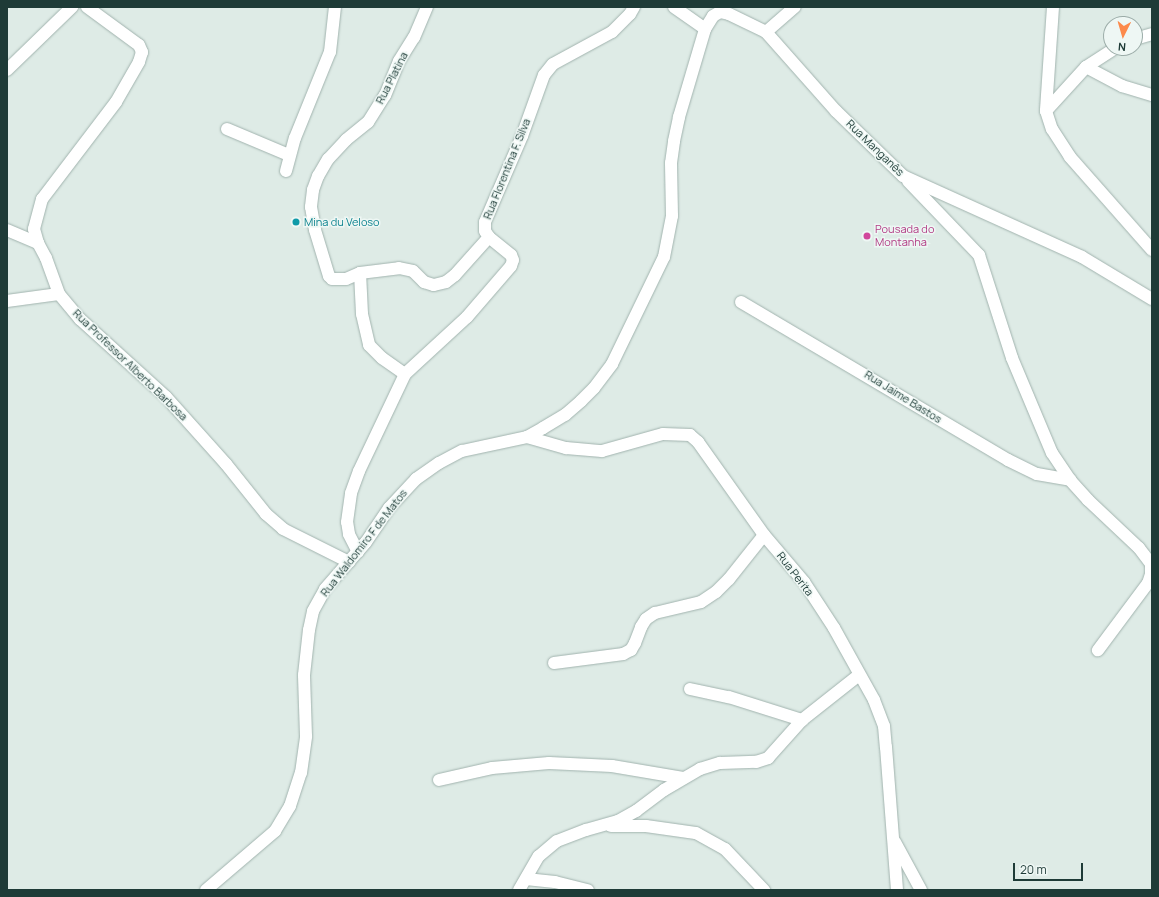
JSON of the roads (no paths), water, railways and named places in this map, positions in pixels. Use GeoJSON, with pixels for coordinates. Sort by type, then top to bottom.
{"type":"FeatureCollection","features":[{"type":"Feature","properties":{"kind":"street"},"geometry":{"type":"LineString","coordinates":[[7,70],[72,7]]}},
{"type":"Feature","properties":{"kind":"street","name":"Rua Professor Alberto Barbosa"},"geometry":{"type":"LineString","coordinates":[[87,7],[138,45],[142,52],[139,62],[116,102],[42,199],[34,229],[38,243],[46,258],[59,294],[80,319],[166,397],[226,464],[266,514],[283,529],[348,562]]}},
{"type":"Feature","properties":{"kind":"street"},"geometry":{"type":"LineString","coordinates":[[286,171],[290,155],[330,52],[335,7]]}},
{"type":"Feature","properties":{"kind":"street","name":"Rua Platina"},"geometry":{"type":"LineString","coordinates":[[360,273],[337,280],[329,276],[315,230],[311,207],[316,183],[328,159],[346,140],[368,122],[385,95],[399,61],[414,37],[427,7]]}},
{"type":"Feature","properties":{"kind":"street","name":"Rua Florentina F. Silva"},"geometry":{"type":"LineString","coordinates":[[358,552],[349,534],[347,522],[351,493],[359,471],[405,374],[467,317],[511,266],[513,260],[511,255],[485,232],[485,222],[511,162],[544,75],[553,64],[612,32],[630,14],[634,7]]}},
{"type":"Feature","properties":{"kind":"street"},"geometry":{"type":"LineString","coordinates":[[674,7],[705,29]]}},
{"type":"Feature","properties":{"kind":"street"},"geometry":{"type":"LineString","coordinates":[[766,32],[795,7]]}},
{"type":"Feature","properties":{"kind":"street"},"geometry":{"type":"LineString","coordinates":[[1053,7],[1046,111],[1052,129],[1070,157],[1152,250]]}},
{"type":"Feature","properties":{"kind":"street","name":"Rua Manganês"},"geometry":{"type":"LineString","coordinates":[[705,29],[713,16],[720,12],[729,14],[766,32],[836,110],[903,176],[1082,256],[1152,299]]}},
{"type":"Feature","properties":{"kind":"street","name":"Rua Waldomiro F de Matos"},"geometry":{"type":"LineString","coordinates":[[206,890],[275,831],[290,806],[301,773],[306,736],[304,675],[308,638],[313,611],[325,589],[358,552],[389,508],[416,479],[439,463],[462,451],[527,437],[565,414],[594,388],[612,364],[661,263],[670,234],[672,216],[670,163],[679,117],[705,29]]}},
{"type":"Feature","properties":{"kind":"street"},"geometry":{"type":"LineString","coordinates":[[1046,111],[1086,66],[1103,55]]}},
{"type":"Feature","properties":{"kind":"street"},"geometry":{"type":"LineString","coordinates":[[1086,66],[1122,86],[1152,95]]}},
{"type":"Feature","properties":{"kind":"street"},"geometry":{"type":"LineString","coordinates":[[227,129],[290,155]]}},
{"type":"Feature","properties":{"kind":"street"},"geometry":{"type":"LineString","coordinates":[[903,176],[979,255],[1012,358],[1052,452],[1070,480],[1088,500],[1139,548],[1151,564],[1151,574],[1148,583],[1098,650]]}},
{"type":"Feature","properties":{"kind":"street"},"geometry":{"type":"LineString","coordinates":[[7,230],[38,243]]}},
{"type":"Feature","properties":{"kind":"street"},"geometry":{"type":"LineString","coordinates":[[405,374],[382,358],[369,345],[362,314],[360,273],[399,268],[413,271],[424,282],[434,285],[446,282],[455,275],[489,237]]}},
{"type":"Feature","properties":{"kind":"street"},"geometry":{"type":"LineString","coordinates":[[7,301],[59,294]]}},
{"type":"Feature","properties":{"kind":"street","name":"Rua Jaime Bastos"},"geometry":{"type":"LineString","coordinates":[[741,302],[893,390],[954,429],[1008,460],[1037,474],[1070,480]]}},
{"type":"Feature","properties":{"kind":"street","name":"Rua Perita"},"geometry":{"type":"LineString","coordinates":[[527,437],[566,448],[602,451],[663,434],[690,435],[698,442],[764,535],[804,582],[834,628],[874,700],[884,726],[892,836],[898,890]]}},
{"type":"Feature","properties":{"kind":"street"},"geometry":{"type":"LineString","coordinates":[[554,662],[623,654],[627,652],[636,643],[641,627],[646,619],[655,613],[701,602],[716,592],[729,579],[764,535]]}},
{"type":"Feature","properties":{"kind":"street"},"geometry":{"type":"LineString","coordinates":[[604,826],[636,811],[683,778],[700,769],[720,763],[756,762],[768,758],[802,720],[860,675]]}},
{"type":"Feature","properties":{"kind":"street"},"geometry":{"type":"LineString","coordinates":[[690,689],[729,697],[802,720]]}},
{"type":"Feature","properties":{"kind":"street"},"geometry":{"type":"LineString","coordinates":[[439,780],[492,768],[549,763],[612,766],[683,778]]}},
{"type":"Feature","properties":{"kind":"street"},"geometry":{"type":"LineString","coordinates":[[519,890],[539,856],[557,841],[586,830],[604,826],[646,826],[696,833],[725,848],[764,890]]}},
{"type":"Feature","properties":{"kind":"street"},"geometry":{"type":"LineString","coordinates":[[892,836],[921,890]]}},
{"type":"Feature","properties":{"kind":"street"},"geometry":{"type":"LineString","coordinates":[[526,879],[555,882],[588,890]]}},
{"type":"Feature","properties":{"kind":"place","name":"Mina du Veloso"},"geometry":{"type":"Point","coordinates":[296,222]}},
{"type":"Feature","properties":{"kind":"place","name":"Pousada do Montanha"},"geometry":{"type":"Point","coordinates":[867,236]}}]}
